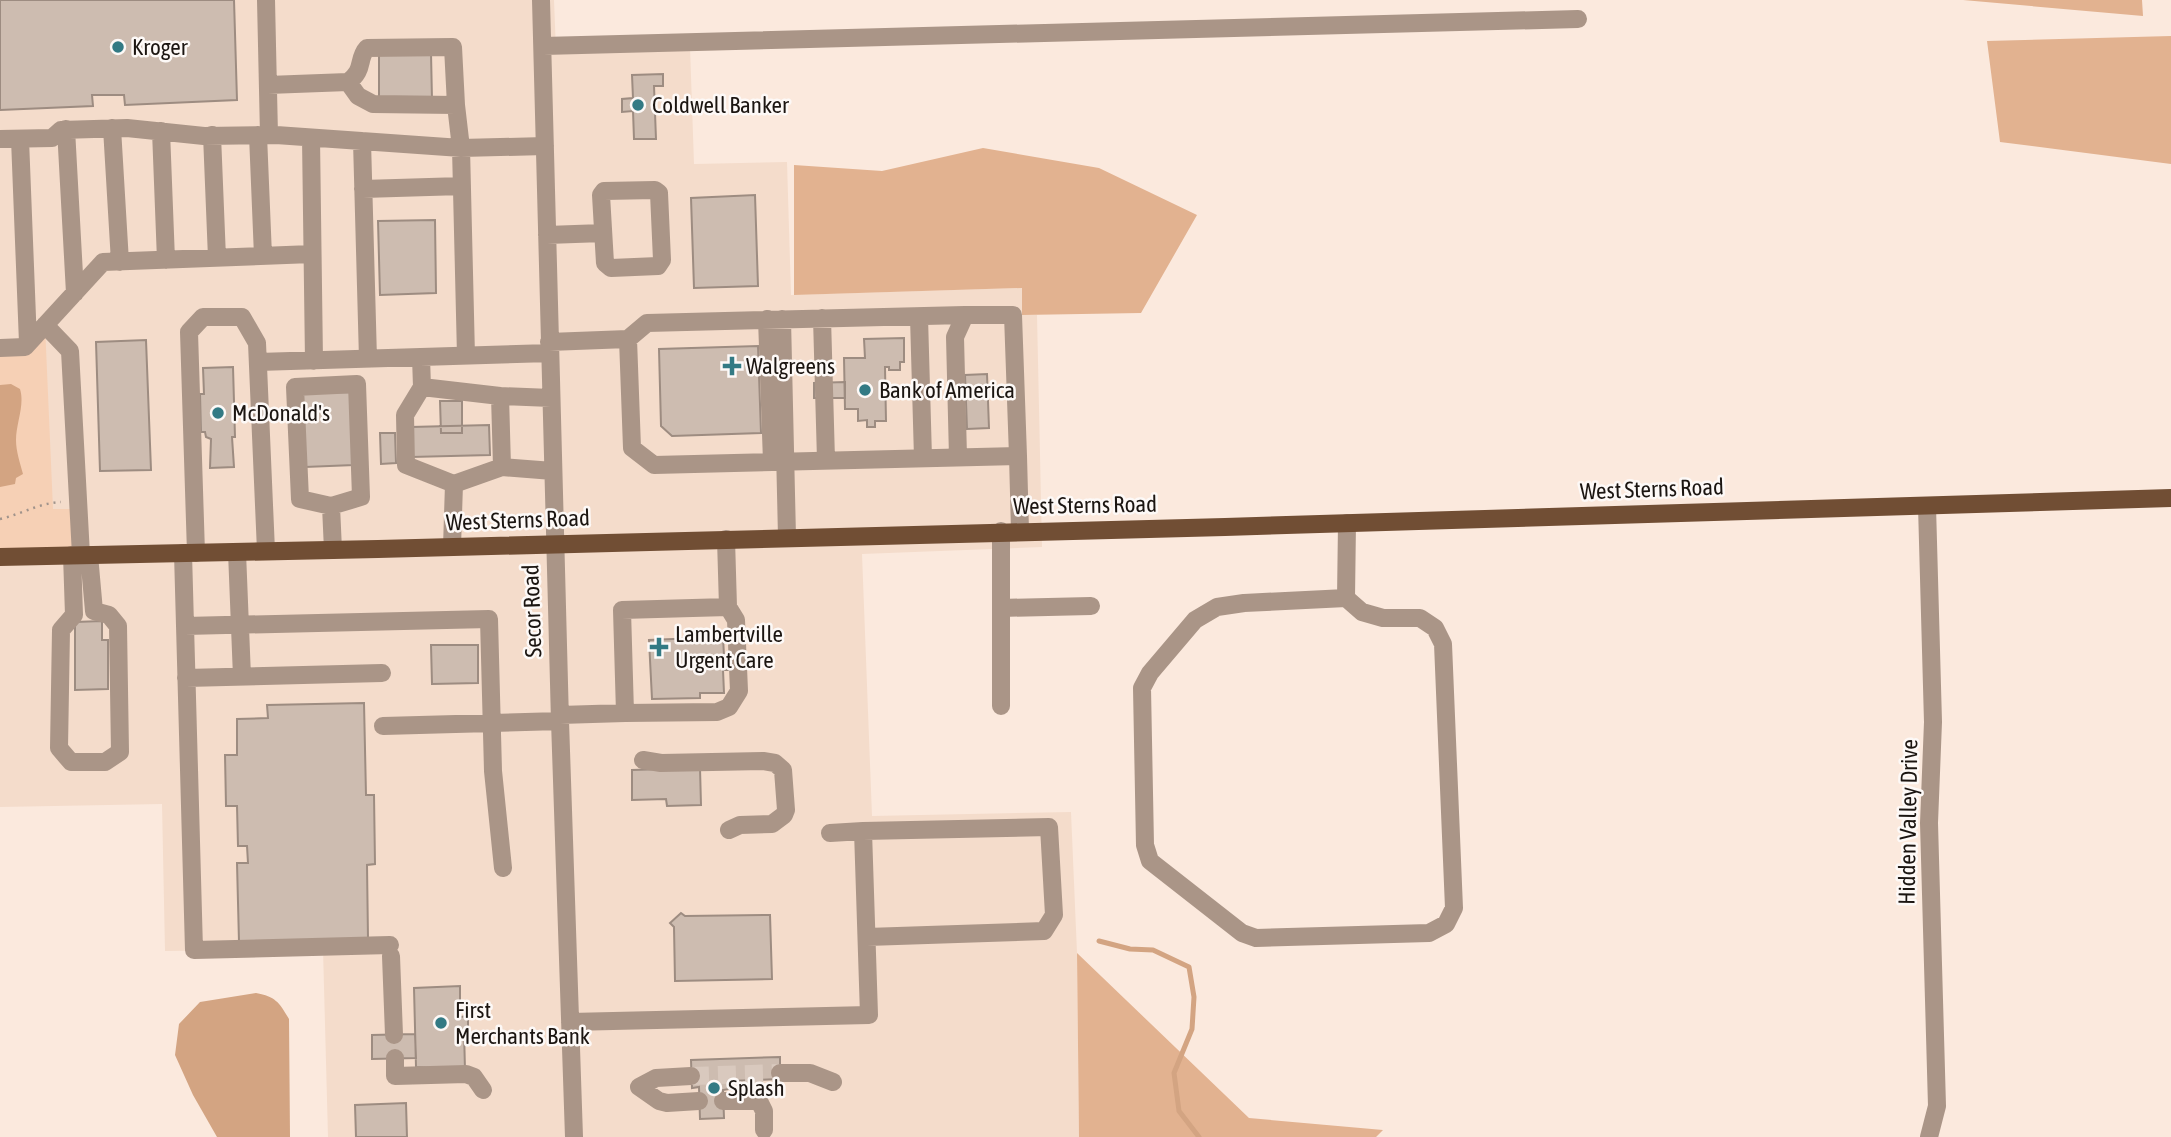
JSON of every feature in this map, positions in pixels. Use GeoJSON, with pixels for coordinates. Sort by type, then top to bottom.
{"type":"FeatureCollection","features":[{"type":"Feature","properties":{"kind":"main road","name":"West Sterns Road"},"geometry":{"type":"LineString","coordinates":[[0,557],[1348,523],[2171,498]]}},
{"type":"Feature","properties":{"kind":"street"},"geometry":{"type":"LineString","coordinates":[[263,256],[264,135],[268,85],[265,0]]}},
{"type":"Feature","properties":{"kind":"street","name":"Secor Road"},"geometry":{"type":"LineString","coordinates":[[541,0],[574,1137]]}},
{"type":"Feature","properties":{"kind":"street"},"geometry":{"type":"LineString","coordinates":[[543,46],[1577,19]]}},
{"type":"Feature","properties":{"kind":"street"},"geometry":{"type":"LineString","coordinates":[[268,85],[348,82],[359,71],[363,52],[367,48],[453,47],[461,148],[466,356]]}},
{"type":"Feature","properties":{"kind":"street"},"geometry":{"type":"LineString","coordinates":[[348,82],[358,96],[373,104],[456,105]]}},
{"type":"Feature","properties":{"kind":"street"},"geometry":{"type":"LineString","coordinates":[[0,139],[52,138],[66,129],[112,128],[461,148],[545,146]]}},
{"type":"Feature","properties":{"kind":"street"},"geometry":{"type":"LineString","coordinates":[[112,128],[120,262]]}},
{"type":"Feature","properties":{"kind":"street"},"geometry":{"type":"LineString","coordinates":[[66,129],[75,293]]}},
{"type":"Feature","properties":{"kind":"street"},"geometry":{"type":"LineString","coordinates":[[161,131],[166,260]]}},
{"type":"Feature","properties":{"kind":"street"},"geometry":{"type":"LineString","coordinates":[[212,135],[217,258]]}},
{"type":"Feature","properties":{"kind":"street"},"geometry":{"type":"LineString","coordinates":[[311,138],[312,254],[321,361],[329,385]]}},
{"type":"Feature","properties":{"kind":"street"},"geometry":{"type":"LineString","coordinates":[[20,139],[28,344]]}},
{"type":"Feature","properties":{"kind":"street"},"geometry":{"type":"LineString","coordinates":[[362,141],[368,359]]}},
{"type":"Feature","properties":{"kind":"street"},"geometry":{"type":"LineString","coordinates":[[363,189],[462,186]]}},
{"type":"Feature","properties":{"kind":"street"},"geometry":{"type":"LineString","coordinates":[[655,190],[659,193],[662,260],[658,266],[611,268],[605,264],[603,233],[601,195],[604,191],[655,190]]}},
{"type":"Feature","properties":{"kind":"street"},"geometry":{"type":"LineString","coordinates":[[547,235],[603,233]]}},
{"type":"Feature","properties":{"kind":"street"},"geometry":{"type":"LineString","coordinates":[[0,348],[24,347],[28,344],[103,262],[312,254]]}},
{"type":"Feature","properties":{"kind":"street"},"geometry":{"type":"LineString","coordinates":[[958,457],[955,337],[965,315]]}},
{"type":"Feature","properties":{"kind":"street"},"geometry":{"type":"LineString","coordinates":[[258,362],[466,356],[628,339],[647,323],[1013,315],[1020,531]]}},
{"type":"Feature","properties":{"kind":"street"},"geometry":{"type":"LineString","coordinates":[[266,551],[257,343],[242,317],[203,317],[189,332],[189,553],[185,626],[194,950],[391,950],[394,1035]]}},
{"type":"Feature","properties":{"kind":"street"},"geometry":{"type":"LineString","coordinates":[[919,317],[923,458]]}},
{"type":"Feature","properties":{"kind":"street"},"geometry":{"type":"LineString","coordinates":[[822,318],[826,460]]}},
{"type":"Feature","properties":{"kind":"street"},"geometry":{"type":"LineString","coordinates":[[775,319],[779,462],[787,537]]}},
{"type":"Feature","properties":{"kind":"street"},"geometry":{"type":"LineString","coordinates":[[45,325],[70,351],[81,555],[74,615],[61,630],[59,748],[71,762],[105,762],[120,752],[118,626],[109,615],[94,611],[81,555]]}},
{"type":"Feature","properties":{"kind":"street"},"geometry":{"type":"LineString","coordinates":[[628,339],[632,448],[654,465],[1018,456]]}},
{"type":"Feature","properties":{"kind":"street"},"geometry":{"type":"LineString","coordinates":[[421,357],[422,387],[405,415],[406,465],[454,484],[502,467],[553,471]]}},
{"type":"Feature","properties":{"kind":"street"},"geometry":{"type":"LineString","coordinates":[[356,384],[361,496],[331,506],[300,499],[295,387],[329,385],[356,384]]}},
{"type":"Feature","properties":{"kind":"street"},"geometry":{"type":"LineString","coordinates":[[422,387],[500,396],[551,398]]}},
{"type":"Feature","properties":{"kind":"street"},"geometry":{"type":"LineString","coordinates":[[500,396],[502,467]]}},
{"type":"Feature","properties":{"kind":"street"},"geometry":{"type":"LineString","coordinates":[[452,547],[454,484]]}},
{"type":"Feature","properties":{"kind":"street"},"geometry":{"type":"LineString","coordinates":[[331,506],[333,550]]}},
{"type":"Feature","properties":{"kind":"street","name":"Hidden Valley Drive"},"geometry":{"type":"LineString","coordinates":[[1927,506],[1933,722],[1929,836],[1937,1094],[1934,1122],[1929,1137]]}},
{"type":"Feature","properties":{"kind":"street"},"geometry":{"type":"LineString","coordinates":[[1346,598],[1348,523]]}},
{"type":"Feature","properties":{"kind":"street"},"geometry":{"type":"LineString","coordinates":[[1001,531],[1001,706]]}},
{"type":"Feature","properties":{"kind":"street"},"geometry":{"type":"LineString","coordinates":[[383,726],[493,723],[625,713],[717,712],[729,707],[739,691],[736,620],[728,607],[726,539]]}},
{"type":"Feature","properties":{"kind":"street"},"geometry":{"type":"LineString","coordinates":[[237,552],[242,677]]}},
{"type":"Feature","properties":{"kind":"street"},"geometry":{"type":"LineString","coordinates":[[1346,598],[1362,612],[1383,618],[1420,618],[1435,628],[1443,644],[1454,908],[1446,924],[1429,933],[1256,938],[1242,933],[1150,861],[1146,845],[1142,688],[1150,673],[1195,620],[1217,607],[1244,603],[1346,598]]}},
{"type":"Feature","properties":{"kind":"street"},"geometry":{"type":"LineString","coordinates":[[1001,608],[1091,606]]}},
{"type":"Feature","properties":{"kind":"street"},"geometry":{"type":"LineString","coordinates":[[625,713],[622,610],[728,607]]}},
{"type":"Feature","properties":{"kind":"street"},"geometry":{"type":"LineString","coordinates":[[185,626],[489,619],[493,771],[503,868]]}},
{"type":"Feature","properties":{"kind":"street"},"geometry":{"type":"LineString","coordinates":[[186,678],[382,673]]}},
{"type":"Feature","properties":{"kind":"street"},"geometry":{"type":"LineString","coordinates":[[643,760],[662,763],[763,761],[779,766],[785,776],[786,810],[781,819],[772,824],[740,825],[729,830]]}},
{"type":"Feature","properties":{"kind":"street"},"geometry":{"type":"LineString","coordinates":[[830,833],[1049,827],[1054,915],[1044,932],[867,937]]}},
{"type":"Feature","properties":{"kind":"street"},"geometry":{"type":"LineString","coordinates":[[570,1022],[869,1015],[863,831]]}},
{"type":"Feature","properties":{"kind":"street"},"geometry":{"type":"LineString","coordinates":[[395,1058],[395,1076],[471,1075],[483,1090]]}},
{"type":"Feature","properties":{"kind":"street"},"geometry":{"type":"LineString","coordinates":[[780,1073],[810,1073],[833,1082]]}},
{"type":"Feature","properties":{"kind":"street"},"geometry":{"type":"LineString","coordinates":[[691,1076],[656,1078],[639,1087],[659,1101],[699,1101]]}},
{"type":"Feature","properties":{"kind":"street"},"geometry":{"type":"LineString","coordinates":[[723,1101],[759,1101],[764,1111],[764,1129]]}},
{"type":"Feature","properties":{"kind":"path"},"geometry":{"type":"LineString","coordinates":[[0,519],[41,504],[79,501]]}},
{"type":"Feature","properties":{"kind":"shaded area"},"geometry":{"type":"Polygon","coordinates":[[[0,0],[554,0],[556,51],[690,47],[694,164],[787,162],[791,295],[1022,288],[1022,315],[1037,315],[1042,547],[862,554],[872,816],[1071,812],[1077,953],[1079,1137],[328,1137],[323,949],[165,951],[162,804],[0,807],[0,0]]]}},
{"type":"Feature","properties":{"kind":"shaded area"},"geometry":{"type":"Polygon","coordinates":[[[1963,0],[2142,0],[2143,16],[1963,0]]]}},
{"type":"Feature","properties":{"kind":"shaded area"},"geometry":{"type":"Polygon","coordinates":[[[2171,36],[2171,164],[2000,142],[1987,41],[2171,36]]]}},
{"type":"Feature","properties":{"kind":"shaded area"},"geometry":{"type":"Polygon","coordinates":[[[983,148],[1099,168],[1197,215],[1141,313],[1022,315],[1022,288],[794,295],[794,165],[882,171],[983,148]]]}},
{"type":"Feature","properties":{"kind":"shaded area"},"geometry":{"type":"Polygon","coordinates":[[[45,325],[53,509],[79,509],[81,555],[0,557],[0,348],[45,325]]]}},
{"type":"Feature","properties":{"kind":"shaded area"},"geometry":{"type":"Polygon","coordinates":[[[11,384],[20,389],[21,395],[16,440],[23,474],[16,478],[15,484],[0,487],[0,385],[11,384]]]}},
{"type":"Feature","properties":{"kind":"shaded area"},"geometry":{"type":"Polygon","coordinates":[[[1077,953],[1249,1118],[1383,1130],[1376,1137],[1079,1137],[1077,953]]]}},
{"type":"Feature","properties":{"kind":"shaded area"},"geometry":{"type":"Polygon","coordinates":[[[256,993],[276,1001],[289,1019],[290,1137],[217,1137],[193,1095],[175,1055],[179,1024],[200,1002],[256,993]]]}},
{"type":"Feature","properties":{"kind":"building","name":"Kroger"},"geometry":{"type":"Polygon","coordinates":[[[0,0],[234,0],[237,100],[125,105],[124,95],[92,95],[93,106],[0,110],[0,0]]]}},
{"type":"Feature","properties":{"kind":"building"},"geometry":{"type":"Polygon","coordinates":[[[431,53],[432,100],[379,101],[379,54],[431,53]]]}},
{"type":"Feature","properties":{"kind":"building","name":"Coldwell Banker"},"geometry":{"type":"Polygon","coordinates":[[[663,74],[663,86],[654,86],[656,139],[634,139],[633,111],[622,112],[622,99],[633,98],[632,75],[663,74]]]}},
{"type":"Feature","properties":{"kind":"building"},"geometry":{"type":"Polygon","coordinates":[[[755,195],[758,286],[694,288],[691,198],[755,195]]]}},
{"type":"Feature","properties":{"kind":"building"},"geometry":{"type":"Polygon","coordinates":[[[435,220],[436,293],[380,295],[378,221],[435,220]]]}},
{"type":"Feature","properties":{"kind":"building","name":"Bank of America"},"geometry":{"type":"Polygon","coordinates":[[[904,338],[904,362],[900,362],[900,370],[889,370],[889,367],[885,367],[886,421],[875,421],[875,427],[867,427],[867,420],[858,421],[858,409],[845,409],[844,358],[865,358],[864,339],[904,338]]]}},
{"type":"Feature","properties":{"kind":"building"},"geometry":{"type":"Polygon","coordinates":[[[146,340],[151,470],[100,471],[96,342],[146,340]]]}},
{"type":"Feature","properties":{"kind":"building","name":"Walgreens"},"geometry":{"type":"Polygon","coordinates":[[[758,346],[761,433],[672,436],[661,426],[659,349],[758,346]]]}},
{"type":"Feature","properties":{"kind":"building","name":"McDonald's"},"geometry":{"type":"Polygon","coordinates":[[[233,367],[234,467],[210,468],[211,439],[206,437],[205,432],[201,432],[200,394],[204,394],[203,368],[233,367]]]}},
{"type":"Feature","properties":{"kind":"building"},"geometry":{"type":"Polygon","coordinates":[[[987,374],[989,428],[967,429],[965,375],[987,374]]]}},
{"type":"Feature","properties":{"kind":"building"},"geometry":{"type":"Polygon","coordinates":[[[845,382],[845,398],[814,398],[814,383],[845,382]]]}},
{"type":"Feature","properties":{"kind":"building"},"geometry":{"type":"Polygon","coordinates":[[[351,392],[354,465],[305,467],[302,393],[351,392]]]}},
{"type":"Feature","properties":{"kind":"building"},"geometry":{"type":"Polygon","coordinates":[[[440,401],[462,401],[462,433],[441,433],[440,401]]]}},
{"type":"Feature","properties":{"kind":"building"},"geometry":{"type":"Polygon","coordinates":[[[489,425],[490,455],[411,457],[411,427],[489,425]]]}},
{"type":"Feature","properties":{"kind":"building"},"geometry":{"type":"Polygon","coordinates":[[[380,433],[395,433],[396,463],[381,464],[380,433]]]}},
{"type":"Feature","properties":{"kind":"building"},"geometry":{"type":"Polygon","coordinates":[[[102,621],[102,640],[108,640],[108,689],[75,690],[75,622],[102,621]]]}},
{"type":"Feature","properties":{"kind":"building"},"geometry":{"type":"Polygon","coordinates":[[[723,637],[728,670],[723,670],[724,693],[700,693],[700,698],[652,699],[649,640],[723,637]]]}},
{"type":"Feature","properties":{"kind":"building"},"geometry":{"type":"Polygon","coordinates":[[[431,645],[478,645],[478,683],[432,684],[431,645]]]}},
{"type":"Feature","properties":{"kind":"building"},"geometry":{"type":"Polygon","coordinates":[[[364,703],[366,795],[374,795],[375,864],[367,865],[368,939],[239,942],[237,863],[248,863],[247,846],[238,846],[237,806],[226,806],[225,755],[237,755],[237,719],[268,718],[267,705],[364,703]]]}},
{"type":"Feature","properties":{"kind":"building"},"geometry":{"type":"Polygon","coordinates":[[[700,768],[701,805],[667,806],[666,799],[632,800],[632,770],[700,768]]]}},
{"type":"Feature","properties":{"kind":"building"},"geometry":{"type":"Polygon","coordinates":[[[681,913],[685,916],[770,915],[772,979],[675,981],[674,927],[670,923],[681,913]]]}},
{"type":"Feature","properties":{"kind":"building","name":"First Merchants Bank"},"geometry":{"type":"Polygon","coordinates":[[[460,986],[460,1017],[468,1016],[468,1030],[464,1030],[465,1070],[416,1067],[414,988],[460,986]]]}},
{"type":"Feature","properties":{"kind":"building"},"geometry":{"type":"Polygon","coordinates":[[[415,1034],[416,1058],[372,1059],[372,1035],[415,1034]]]}},
{"type":"Feature","properties":{"kind":"building","name":"Splash"},"geometry":{"type":"Polygon","coordinates":[[[780,1057],[780,1079],[729,1081],[729,1089],[723,1090],[724,1118],[700,1119],[699,1087],[692,1088],[691,1060],[780,1057]]]}},
{"type":"Feature","properties":{"kind":"building"},"geometry":{"type":"Polygon","coordinates":[[[406,1103],[407,1137],[356,1137],[355,1105],[406,1103]]]}},
{"type":"Feature","properties":{"kind":"waterway"},"geometry":{"type":"LineString","coordinates":[[1099,941],[1130,949],[1153,950],[1189,967],[1194,997],[1192,1029],[1174,1073],[1179,1111],[1199,1137]]}},
{"type":"Feature","properties":{"kind":"tunnel"},"geometry":{"type":"LineString","coordinates":[[691,1076],[780,1073]]}},
{"type":"Feature","properties":{"kind":"place","name":"Kroger"},"geometry":{"type":"Point","coordinates":[118,47]}},
{"type":"Feature","properties":{"kind":"place","name":"Coldwell Banker"},"geometry":{"type":"Point","coordinates":[638,105]}},
{"type":"Feature","properties":{"kind":"place","name":"Walgreens"},"geometry":{"type":"Point","coordinates":[732,366]}},
{"type":"Feature","properties":{"kind":"place","name":"Bank of America"},"geometry":{"type":"Point","coordinates":[865,390]}},
{"type":"Feature","properties":{"kind":"place","name":"McDonald's"},"geometry":{"type":"Point","coordinates":[218,413]}},
{"type":"Feature","properties":{"kind":"place","name":"Lambertville Urgent Care"},"geometry":{"type":"Point","coordinates":[659,647]}},
{"type":"Feature","properties":{"kind":"place","name":"First Merchants Bank"},"geometry":{"type":"Point","coordinates":[441,1023]}},
{"type":"Feature","properties":{"kind":"place","name":"Splash"},"geometry":{"type":"Point","coordinates":[714,1088]}}]}
